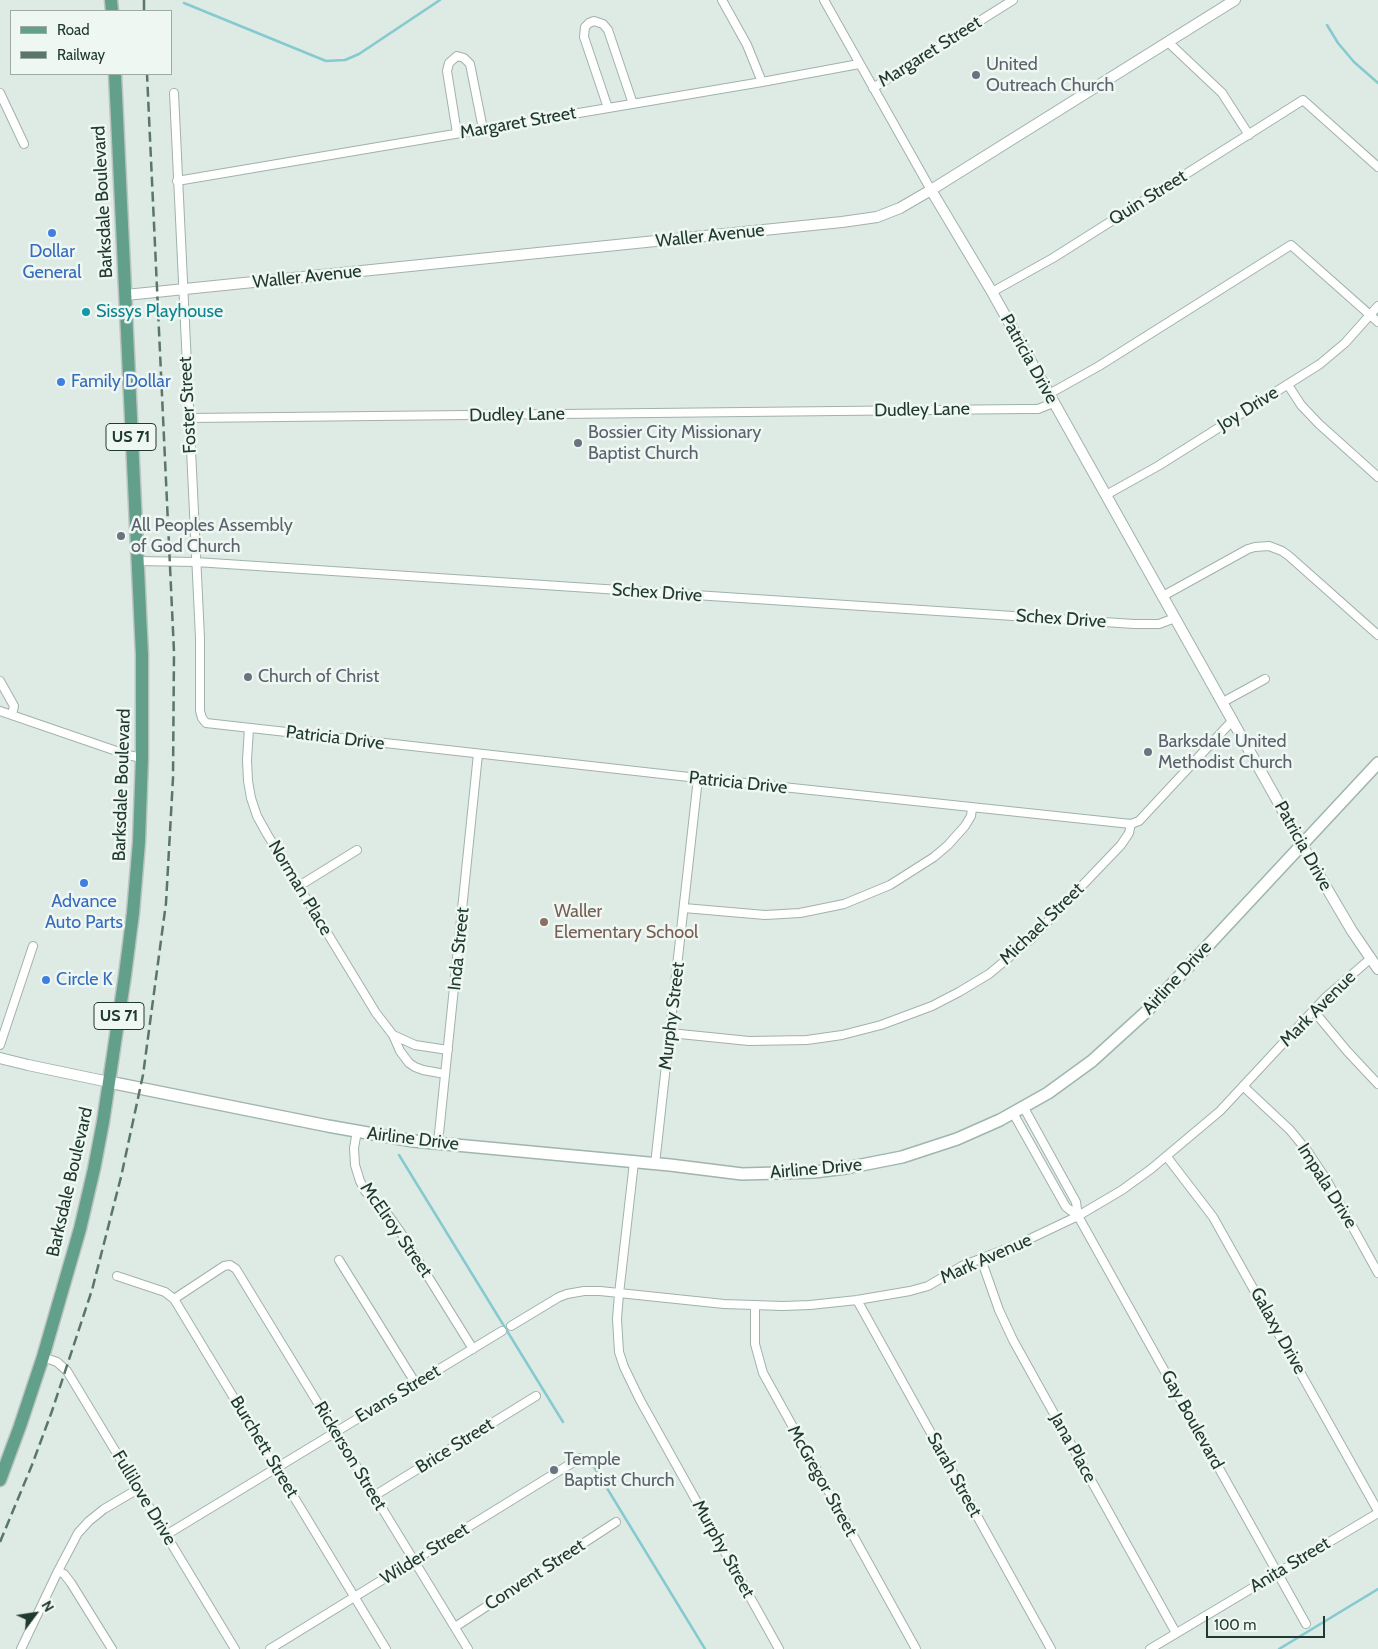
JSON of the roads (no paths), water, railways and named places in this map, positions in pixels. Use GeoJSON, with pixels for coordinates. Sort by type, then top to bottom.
{"type":"FeatureCollection","features":[{"type":"Feature","properties":{"kind":"main road","name":"Barksdale Boulevard"},"geometry":{"type":"LineString","coordinates":[[0,1480],[43,1357],[84,1214],[103,1122],[109,1082],[133,913],[139,842],[142,758],[142,655],[115,75]]}},
{"type":"Feature","properties":{"kind":"main road","name":"Airline Drive"},"geometry":{"type":"LineString","coordinates":[[109,1082],[413,1141],[742,1174],[814,1172],[902,1157],[957,1140],[1018,1110],[1076,1073],[1131,1027],[1378,763]]}},
{"type":"Feature","properties":{"kind":"street"},"geometry":{"type":"LineString","coordinates":[[722,0],[747,45],[762,82]]}},
{"type":"Feature","properties":{"kind":"street","name":"Patricia Drive"},"geometry":{"type":"LineString","coordinates":[[824,0],[931,190],[992,292],[1302,845],[1352,931],[1378,969]]}},
{"type":"Feature","properties":{"kind":"street","name":"Margaret Street"},"geometry":{"type":"LineString","coordinates":[[873,88],[1013,0]]}},
{"type":"Feature","properties":{"kind":"street","name":"Waller Avenue"},"geometry":{"type":"LineString","coordinates":[[126,295],[860,220],[889,213],[931,190],[1235,0]]}},
{"type":"Feature","properties":{"kind":"street"},"geometry":{"type":"LineString","coordinates":[[608,108],[584,37],[585,27],[594,21],[603,24],[608,30],[633,104]]}},
{"type":"Feature","properties":{"kind":"street"},"geometry":{"type":"LineString","coordinates":[[1168,42],[1222,93],[1248,135]]}},
{"type":"Feature","properties":{"kind":"street"},"geometry":{"type":"LineString","coordinates":[[457,133],[447,72],[449,63],[457,56],[464,58],[470,64],[483,129]]}},
{"type":"Feature","properties":{"kind":"street","name":"Margaret Street"},"geometry":{"type":"LineString","coordinates":[[177,181],[860,64]]}},
{"type":"Feature","properties":{"kind":"street"},"geometry":{"type":"LineString","coordinates":[[0,92],[24,144]]}},
{"type":"Feature","properties":{"kind":"street","name":"Foster Street"},"geometry":{"type":"LineString","coordinates":[[174,92],[200,648],[200,708],[202,718]]}},
{"type":"Feature","properties":{"kind":"street","name":"Quin Street"},"geometry":{"type":"LineString","coordinates":[[992,292],[1053,258],[1303,100],[1378,167]]}},
{"type":"Feature","properties":{"kind":"street","name":"Dudley Lane"},"geometry":{"type":"LineString","coordinates":[[190,418],[1038,409],[1051,398],[1099,366],[1291,245],[1370,315]]}},
{"type":"Feature","properties":{"kind":"street","name":"Joy Drive"},"geometry":{"type":"LineString","coordinates":[[1106,495],[1158,466],[1288,385],[1332,354],[1378,306]]}},
{"type":"Feature","properties":{"kind":"street"},"geometry":{"type":"LineString","coordinates":[[1370,315],[1378,322]]}},
{"type":"Feature","properties":{"kind":"street"},"geometry":{"type":"LineString","coordinates":[[1288,385],[1301,405],[1318,424],[1378,477]]}},
{"type":"Feature","properties":{"kind":"street"},"geometry":{"type":"LineString","coordinates":[[1163,596],[1248,550],[1255,547],[1269,546],[1289,556],[1378,634]]}},
{"type":"Feature","properties":{"kind":"street","name":"Schex Drive"},"geometry":{"type":"LineString","coordinates":[[138,561],[196,562],[1134,624],[1160,624],[1175,618]]}},
{"type":"Feature","properties":{"kind":"street"},"geometry":{"type":"LineString","coordinates":[[1223,702],[1265,679]]}},
{"type":"Feature","properties":{"kind":"street"},"geometry":{"type":"LineString","coordinates":[[0,681],[14,706],[12,715]]}},
{"type":"Feature","properties":{"kind":"street"},"geometry":{"type":"LineString","coordinates":[[0,711],[128,755],[142,758]]}},
{"type":"Feature","properties":{"kind":"street","name":"Patricia Drive"},"geometry":{"type":"LineString","coordinates":[[202,718],[203,721],[209,724],[1131,824]]}},
{"type":"Feature","properties":{"kind":"street"},"geometry":{"type":"LineString","coordinates":[[1131,824],[1138,821],[1233,720]]}},
{"type":"Feature","properties":{"kind":"street","name":"Norman Place"},"geometry":{"type":"LineString","coordinates":[[249,728],[248,781],[251,798],[262,825],[376,1013],[393,1035],[400,1051],[415,1068],[446,1074]]}},
{"type":"Feature","properties":{"kind":"street","name":"Inda Street"},"geometry":{"type":"LineString","coordinates":[[438,1143],[478,754]]}},
{"type":"Feature","properties":{"kind":"street","name":"Murphy Street"},"geometry":{"type":"LineString","coordinates":[[655,1164],[698,778]]}},
{"type":"Feature","properties":{"kind":"street"},"geometry":{"type":"LineString","coordinates":[[684,908],[765,915],[805,912],[844,904],[882,890],[927,862],[948,845],[965,826],[971,816],[972,808]]}},
{"type":"Feature","properties":{"kind":"street","name":"Michael Street"},"geometry":{"type":"LineString","coordinates":[[670,1033],[749,1041],[807,1040],[842,1035],[881,1026],[932,1006],[988,974],[1030,940],[1121,845],[1129,833],[1131,824]]}},
{"type":"Feature","properties":{"kind":"street"},"geometry":{"type":"LineString","coordinates":[[299,886],[357,850]]}},
{"type":"Feature","properties":{"kind":"street"},"geometry":{"type":"LineString","coordinates":[[0,1045],[33,946]]}},
{"type":"Feature","properties":{"kind":"street","name":"Mark Avenue"},"geometry":{"type":"LineString","coordinates":[[511,1326],[552,1300],[567,1294],[592,1291],[755,1306],[810,1305],[857,1300],[919,1289],[936,1282],[962,1266],[1034,1238],[1078,1216],[1122,1190],[1167,1157],[1220,1111],[1313,1010],[1370,959]]}},
{"type":"Feature","properties":{"kind":"street"},"geometry":{"type":"LineString","coordinates":[[1313,1010],[1347,1051],[1378,1084]]}},
{"type":"Feature","properties":{"kind":"street","name":"Norman Place"},"geometry":{"type":"LineString","coordinates":[[393,1035],[415,1045],[448,1050]]}},
{"type":"Feature","properties":{"kind":"street"},"geometry":{"type":"LineString","coordinates":[[0,1058],[28,1066],[109,1082]]}},
{"type":"Feature","properties":{"kind":"street","name":"Impala Drive"},"geometry":{"type":"LineString","coordinates":[[1243,1086],[1290,1130],[1308,1152],[1326,1179],[1378,1273]]}},
{"type":"Feature","properties":{"kind":"street","name":"Gay Boulevard"},"geometry":{"type":"LineString","coordinates":[[1018,1110],[1066,1207],[1078,1216]]}},
{"type":"Feature","properties":{"kind":"street","name":"Gay Boulevard"},"geometry":{"type":"LineString","coordinates":[[1018,1110],[1076,1202],[1078,1216],[1306,1624]]}},
{"type":"Feature","properties":{"kind":"street","name":"McElroy Street"},"geometry":{"type":"LineString","coordinates":[[357,1131],[354,1148],[355,1164],[365,1191],[402,1233],[473,1349]]}},
{"type":"Feature","properties":{"kind":"street","name":"Galaxy Drive"},"geometry":{"type":"LineString","coordinates":[[1167,1157],[1213,1217],[1378,1512]]}},
{"type":"Feature","properties":{"kind":"street","name":"Murphy Street"},"geometry":{"type":"LineString","coordinates":[[634,1162],[619,1294],[617,1337],[622,1359],[631,1383],[779,1649]]}},
{"type":"Feature","properties":{"kind":"street","name":"Jana Place"},"geometry":{"type":"LineString","coordinates":[[981,1259],[999,1310],[1013,1340],[1176,1633]]}},
{"type":"Feature","properties":{"kind":"street"},"geometry":{"type":"LineString","coordinates":[[339,1260],[416,1384]]}},
{"type":"Feature","properties":{"kind":"street","name":"Rickerson Street"},"geometry":{"type":"LineString","coordinates":[[174,1299],[224,1266],[230,1265],[239,1273],[468,1649]]}},
{"type":"Feature","properties":{"kind":"street"},"geometry":{"type":"LineString","coordinates":[[117,1276],[165,1292],[174,1299]]}},
{"type":"Feature","properties":{"kind":"street","name":"Burchett Street"},"geometry":{"type":"LineString","coordinates":[[174,1299],[386,1649]]}},
{"type":"Feature","properties":{"kind":"street","name":"Sarah Street"},"geometry":{"type":"LineString","coordinates":[[857,1300],[1051,1649]]}},
{"type":"Feature","properties":{"kind":"street","name":"McGregor Street"},"geometry":{"type":"LineString","coordinates":[[755,1306],[755,1344],[763,1373],[916,1649]]}},
{"type":"Feature","properties":{"kind":"street","name":"Evans Street"},"geometry":{"type":"LineString","coordinates":[[166,1535],[502,1332]]}},
{"type":"Feature","properties":{"kind":"street","name":"Fullilove Drive"},"geometry":{"type":"LineString","coordinates":[[43,1357],[57,1362],[66,1371],[235,1649]]}},
{"type":"Feature","properties":{"kind":"street","name":"Brice Street"},"geometry":{"type":"LineString","coordinates":[[374,1496],[536,1396]]}},
{"type":"Feature","properties":{"kind":"street","name":"Wilder Street"},"geometry":{"type":"LineString","coordinates":[[270,1649],[580,1458]]}},
{"type":"Feature","properties":{"kind":"street"},"geometry":{"type":"LineString","coordinates":[[21,1649],[73,1542],[84,1527],[104,1509],[138,1489]]}},
{"type":"Feature","properties":{"kind":"street","name":"Anita Street"},"geometry":{"type":"LineString","coordinates":[[1150,1649],[1378,1512]]}},
{"type":"Feature","properties":{"kind":"street","name":"Convent Street"},"geometry":{"type":"LineString","coordinates":[[455,1627],[616,1522]]}},
{"type":"Feature","properties":{"kind":"street"},"geometry":{"type":"LineString","coordinates":[[58,1571],[64,1574],[71,1582],[112,1649]]}},
{"type":"Feature","properties":{"kind":"waterway"},"geometry":{"type":"LineString","coordinates":[[184,3],[326,61],[345,60],[359,54],[440,0]]}},
{"type":"Feature","properties":{"kind":"waterway"},"geometry":{"type":"LineString","coordinates":[[1327,25],[1338,43],[1354,62],[1378,83]]}},
{"type":"Feature","properties":{"kind":"waterway"},"geometry":{"type":"LineString","coordinates":[[399,1155],[563,1422]]}},
{"type":"Feature","properties":{"kind":"waterway"},"geometry":{"type":"LineString","coordinates":[[588,1457],[705,1649]]}},
{"type":"Feature","properties":{"kind":"waterway"},"geometry":{"type":"LineString","coordinates":[[1279,1649],[1378,1589]]}},
{"type":"Feature","properties":{"kind":"railway"},"geometry":{"type":"LineString","coordinates":[[144,0],[144,10]]}},
{"type":"Feature","properties":{"kind":"railway"},"geometry":{"type":"LineString","coordinates":[[0,1542],[52,1411],[92,1290],[121,1177],[143,1075],[166,903],[173,778],[174,652],[147,75]]}},
{"type":"Feature","properties":{"kind":"place","name":"United Outreach Church"},"geometry":{"type":"Point","coordinates":[976,75]}},
{"type":"Feature","properties":{"kind":"place","name":"Dollar General"},"geometry":{"type":"Point","coordinates":[52,233]}},
{"type":"Feature","properties":{"kind":"place","name":"Sissys Playhouse"},"geometry":{"type":"Point","coordinates":[86,312]}},
{"type":"Feature","properties":{"kind":"place","name":"Family Dollar"},"geometry":{"type":"Point","coordinates":[61,382]}},
{"type":"Feature","properties":{"kind":"place","name":"Bossier City Missionary Baptist Church"},"geometry":{"type":"Point","coordinates":[578,443]}},
{"type":"Feature","properties":{"kind":"place","name":"All Peoples Assembly of God Church"},"geometry":{"type":"Point","coordinates":[121,536]}},
{"type":"Feature","properties":{"kind":"place","name":"Church of Christ"},"geometry":{"type":"Point","coordinates":[248,677]}},
{"type":"Feature","properties":{"kind":"place","name":"Barksdale United Methodist Church"},"geometry":{"type":"Point","coordinates":[1148,752]}},
{"type":"Feature","properties":{"kind":"place","name":"Advance Auto Parts"},"geometry":{"type":"Point","coordinates":[84,883]}},
{"type":"Feature","properties":{"kind":"place","name":"Waller Elementary School"},"geometry":{"type":"Point","coordinates":[544,922]}},
{"type":"Feature","properties":{"kind":"place","name":"Circle K"},"geometry":{"type":"Point","coordinates":[46,980]}},
{"type":"Feature","properties":{"kind":"place","name":"Temple Baptist Church"},"geometry":{"type":"Point","coordinates":[554,1470]}}]}
